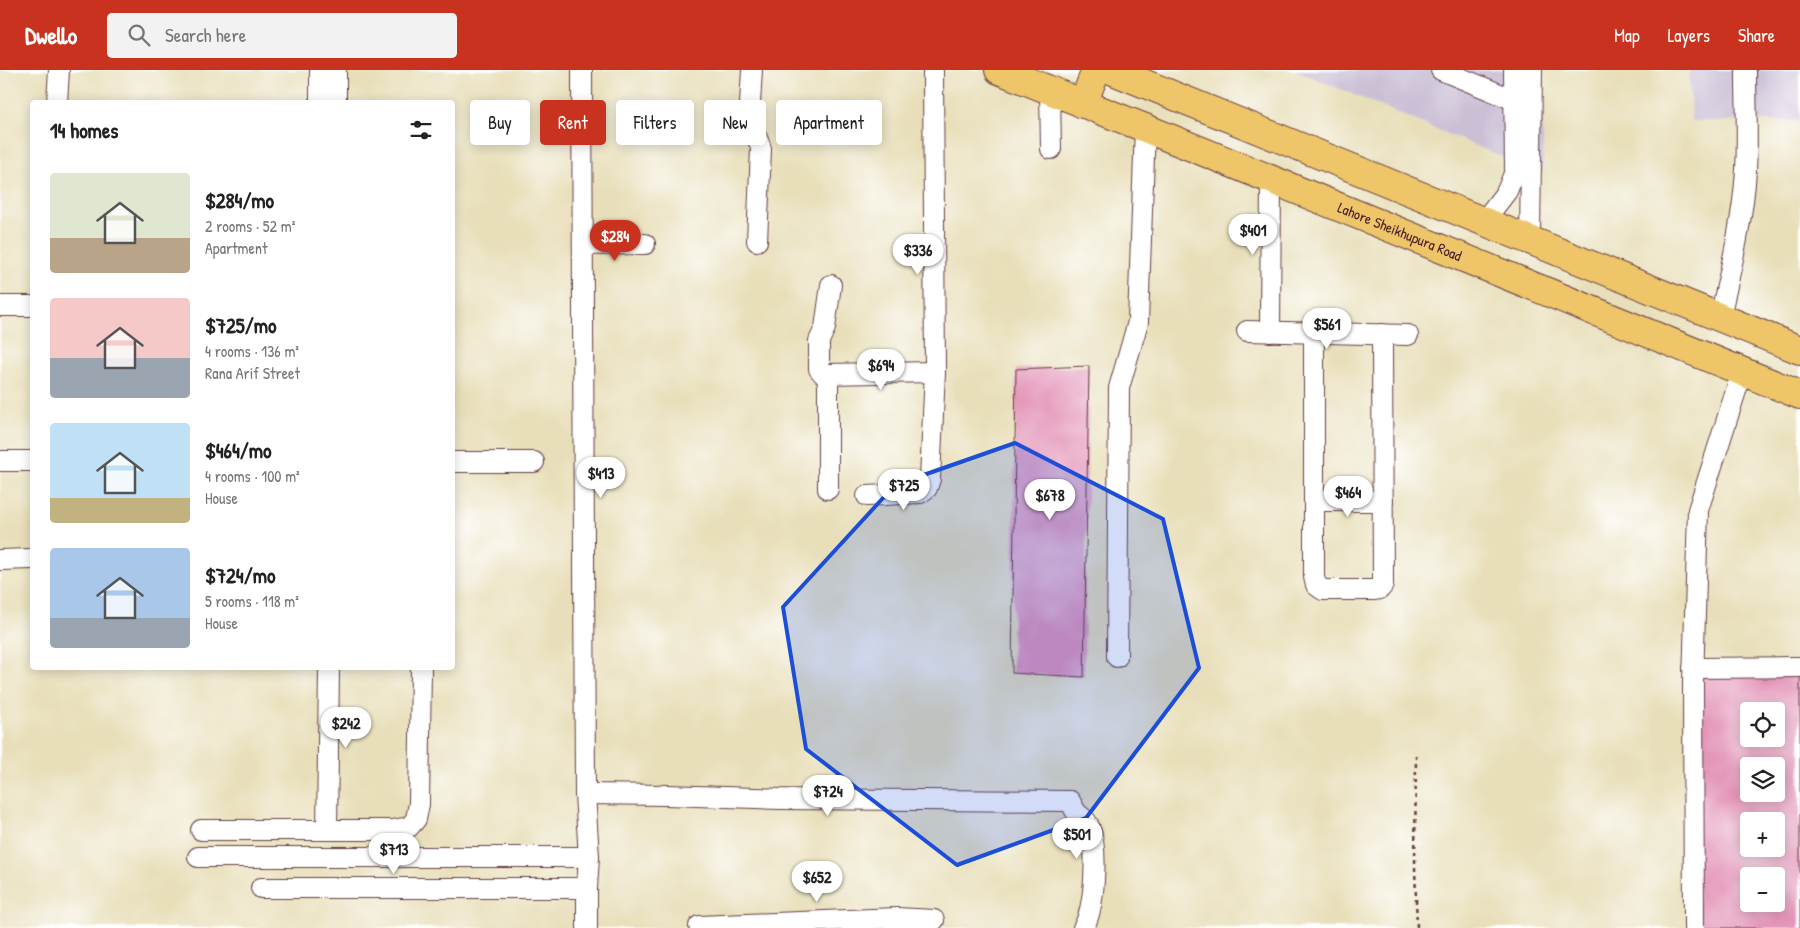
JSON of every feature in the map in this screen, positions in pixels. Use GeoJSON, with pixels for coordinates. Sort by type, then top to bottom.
{"type":"FeatureCollection","features":[{"type":"Feature","properties":{"kind":"highway","name":"Lahore Sheikhupura Road"},"geometry":{"type":"LineString","coordinates":[[999,70],[1800,396]]}},
{"type":"Feature","properties":{"kind":"highway"},"geometry":{"type":"LineString","coordinates":[[1083,104],[1096,70]]}},
{"type":"Feature","properties":{"kind":"highway"},"geometry":{"type":"LineString","coordinates":[[1111,70],[1800,350]]}},
{"type":"Feature","properties":{"kind":"street"},"geometry":{"type":"LineString","coordinates":[[56,100],[59,70]]}},
{"type":"Feature","properties":{"kind":"street"},"geometry":{"type":"LineString","coordinates":[[320,70],[320,100]]}},
{"type":"Feature","properties":{"kind":"street"},"geometry":{"type":"LineString","coordinates":[[336,70],[336,100]]}},
{"type":"Feature","properties":{"kind":"street"},"geometry":{"type":"LineString","coordinates":[[582,70],[587,928]]}},
{"type":"Feature","properties":{"kind":"street"},"geometry":{"type":"LineString","coordinates":[[752,70],[749,120],[750,126],[760,142],[761,149],[757,241]]}},
{"type":"Feature","properties":{"kind":"street"},"geometry":{"type":"LineString","coordinates":[[867,496],[920,493],[927,488],[930,479],[935,372],[933,70]]}},
{"type":"Feature","properties":{"kind":"street"},"geometry":{"type":"LineString","coordinates":[[1441,70],[1523,104]]}},
{"type":"Feature","properties":{"kind":"street"},"geometry":{"type":"LineString","coordinates":[[1514,70],[1523,104],[1530,240]]}},
{"type":"Feature","properties":{"kind":"street"},"geometry":{"type":"LineString","coordinates":[[1484,220],[1507,191],[1513,178],[1523,104],[1532,70]]}},
{"type":"Feature","properties":{"kind":"street"},"geometry":{"type":"LineString","coordinates":[[1720,317],[1740,224],[1743,200],[1746,169],[1746,70]]}},
{"type":"Feature","properties":{"kind":"street"},"geometry":{"type":"LineString","coordinates":[[1050,91],[1050,150]]}},
{"type":"Feature","properties":{"kind":"street"},"geometry":{"type":"LineString","coordinates":[[1117,657],[1119,388],[1138,322],[1145,128]]}},
{"type":"Feature","properties":{"kind":"street"},"geometry":{"type":"LineString","coordinates":[[1270,332],[1271,180]]}},
{"type":"Feature","properties":{"kind":"street"},"geometry":{"type":"LineString","coordinates":[[583,245],[645,244]]}},
{"type":"Feature","properties":{"kind":"street"},"geometry":{"type":"LineString","coordinates":[[828,490],[828,379],[819,368],[819,342],[825,328],[831,285]]}},
{"type":"Feature","properties":{"kind":"street"},"geometry":{"type":"LineString","coordinates":[[0,306],[30,306]]}},
{"type":"Feature","properties":{"kind":"street"},"geometry":{"type":"LineString","coordinates":[[1247,331],[1408,335]]}},
{"type":"Feature","properties":{"kind":"street"},"geometry":{"type":"LineString","coordinates":[[1314,333],[1314,577],[1316,585],[1323,590],[1373,590],[1380,588],[1383,584],[1382,334]]}},
{"type":"Feature","properties":{"kind":"street"},"geometry":{"type":"LineString","coordinates":[[825,374],[935,372]]}},
{"type":"Feature","properties":{"kind":"street"},"geometry":{"type":"LineString","coordinates":[[1694,928],[1693,668],[1698,510],[1742,372]]}},
{"type":"Feature","properties":{"kind":"street"},"geometry":{"type":"LineString","coordinates":[[0,449],[30,449]]}},
{"type":"Feature","properties":{"kind":"street"},"geometry":{"type":"LineString","coordinates":[[0,461],[30,461]]}},
{"type":"Feature","properties":{"kind":"street"},"geometry":{"type":"LineString","coordinates":[[455,462],[534,462]]}},
{"type":"Feature","properties":{"kind":"street"},"geometry":{"type":"LineString","coordinates":[[1314,500],[1383,500]]}},
{"type":"Feature","properties":{"kind":"street"},"geometry":{"type":"LineString","coordinates":[[0,560],[30,559]]}},
{"type":"Feature","properties":{"kind":"street"},"geometry":{"type":"LineString","coordinates":[[1693,668],[1800,667]]}},
{"type":"Feature","properties":{"kind":"street"},"geometry":{"type":"LineString","coordinates":[[327,830],[329,670]]}},
{"type":"Feature","properties":{"kind":"street"},"geometry":{"type":"LineString","coordinates":[[201,830],[405,829],[413,824],[419,804],[421,670]]}},
{"type":"Feature","properties":{"kind":"street"},"geometry":{"type":"LineString","coordinates":[[585,794],[667,794],[781,800],[1070,801],[1076,812],[1087,821],[1094,848],[1090,910],[1088,919],[1082,928]]}},
{"type":"Feature","properties":{"kind":"street"},"geometry":{"type":"LineString","coordinates":[[198,857],[588,857]]}},
{"type":"Feature","properties":{"kind":"street"},"geometry":{"type":"LineString","coordinates":[[261,888],[587,888]]}},
{"type":"Feature","properties":{"kind":"street"},"geometry":{"type":"LineString","coordinates":[[699,926],[799,925],[897,918],[934,920]]}},
{"type":"Feature","properties":{"kind":"path"},"geometry":{"type":"LineString","coordinates":[[1416,755],[1415,867],[1417,928]]}},
{"type":"Feature","properties":{"kind":"highlighted area"},"geometry":{"type":"Polygon","coordinates":[[[1015,443],[1163,519],[1199,668],[1086,818],[957,865],[806,749],[783,607],[895,485],[1015,443]]]}},
{"type":"Feature","properties":{"kind":"shaded area"},"geometry":{"type":"Polygon","coordinates":[[[1295,70],[1543,70],[1543,174],[1295,70]]]}},
{"type":"Feature","properties":{"kind":"shaded area"},"geometry":{"type":"Polygon","coordinates":[[[1689,70],[1800,70],[1800,121],[1691,121],[1689,70]]]}},
{"type":"Feature","properties":{"kind":"building"},"geometry":{"type":"Polygon","coordinates":[[[1089,366],[1084,677],[1012,673],[1016,369],[1089,366]]]}},
{"type":"Feature","properties":{"kind":"building"},"geometry":{"type":"Polygon","coordinates":[[[1697,664],[1800,666],[1800,928],[1698,928],[1697,664]]]}}]}
